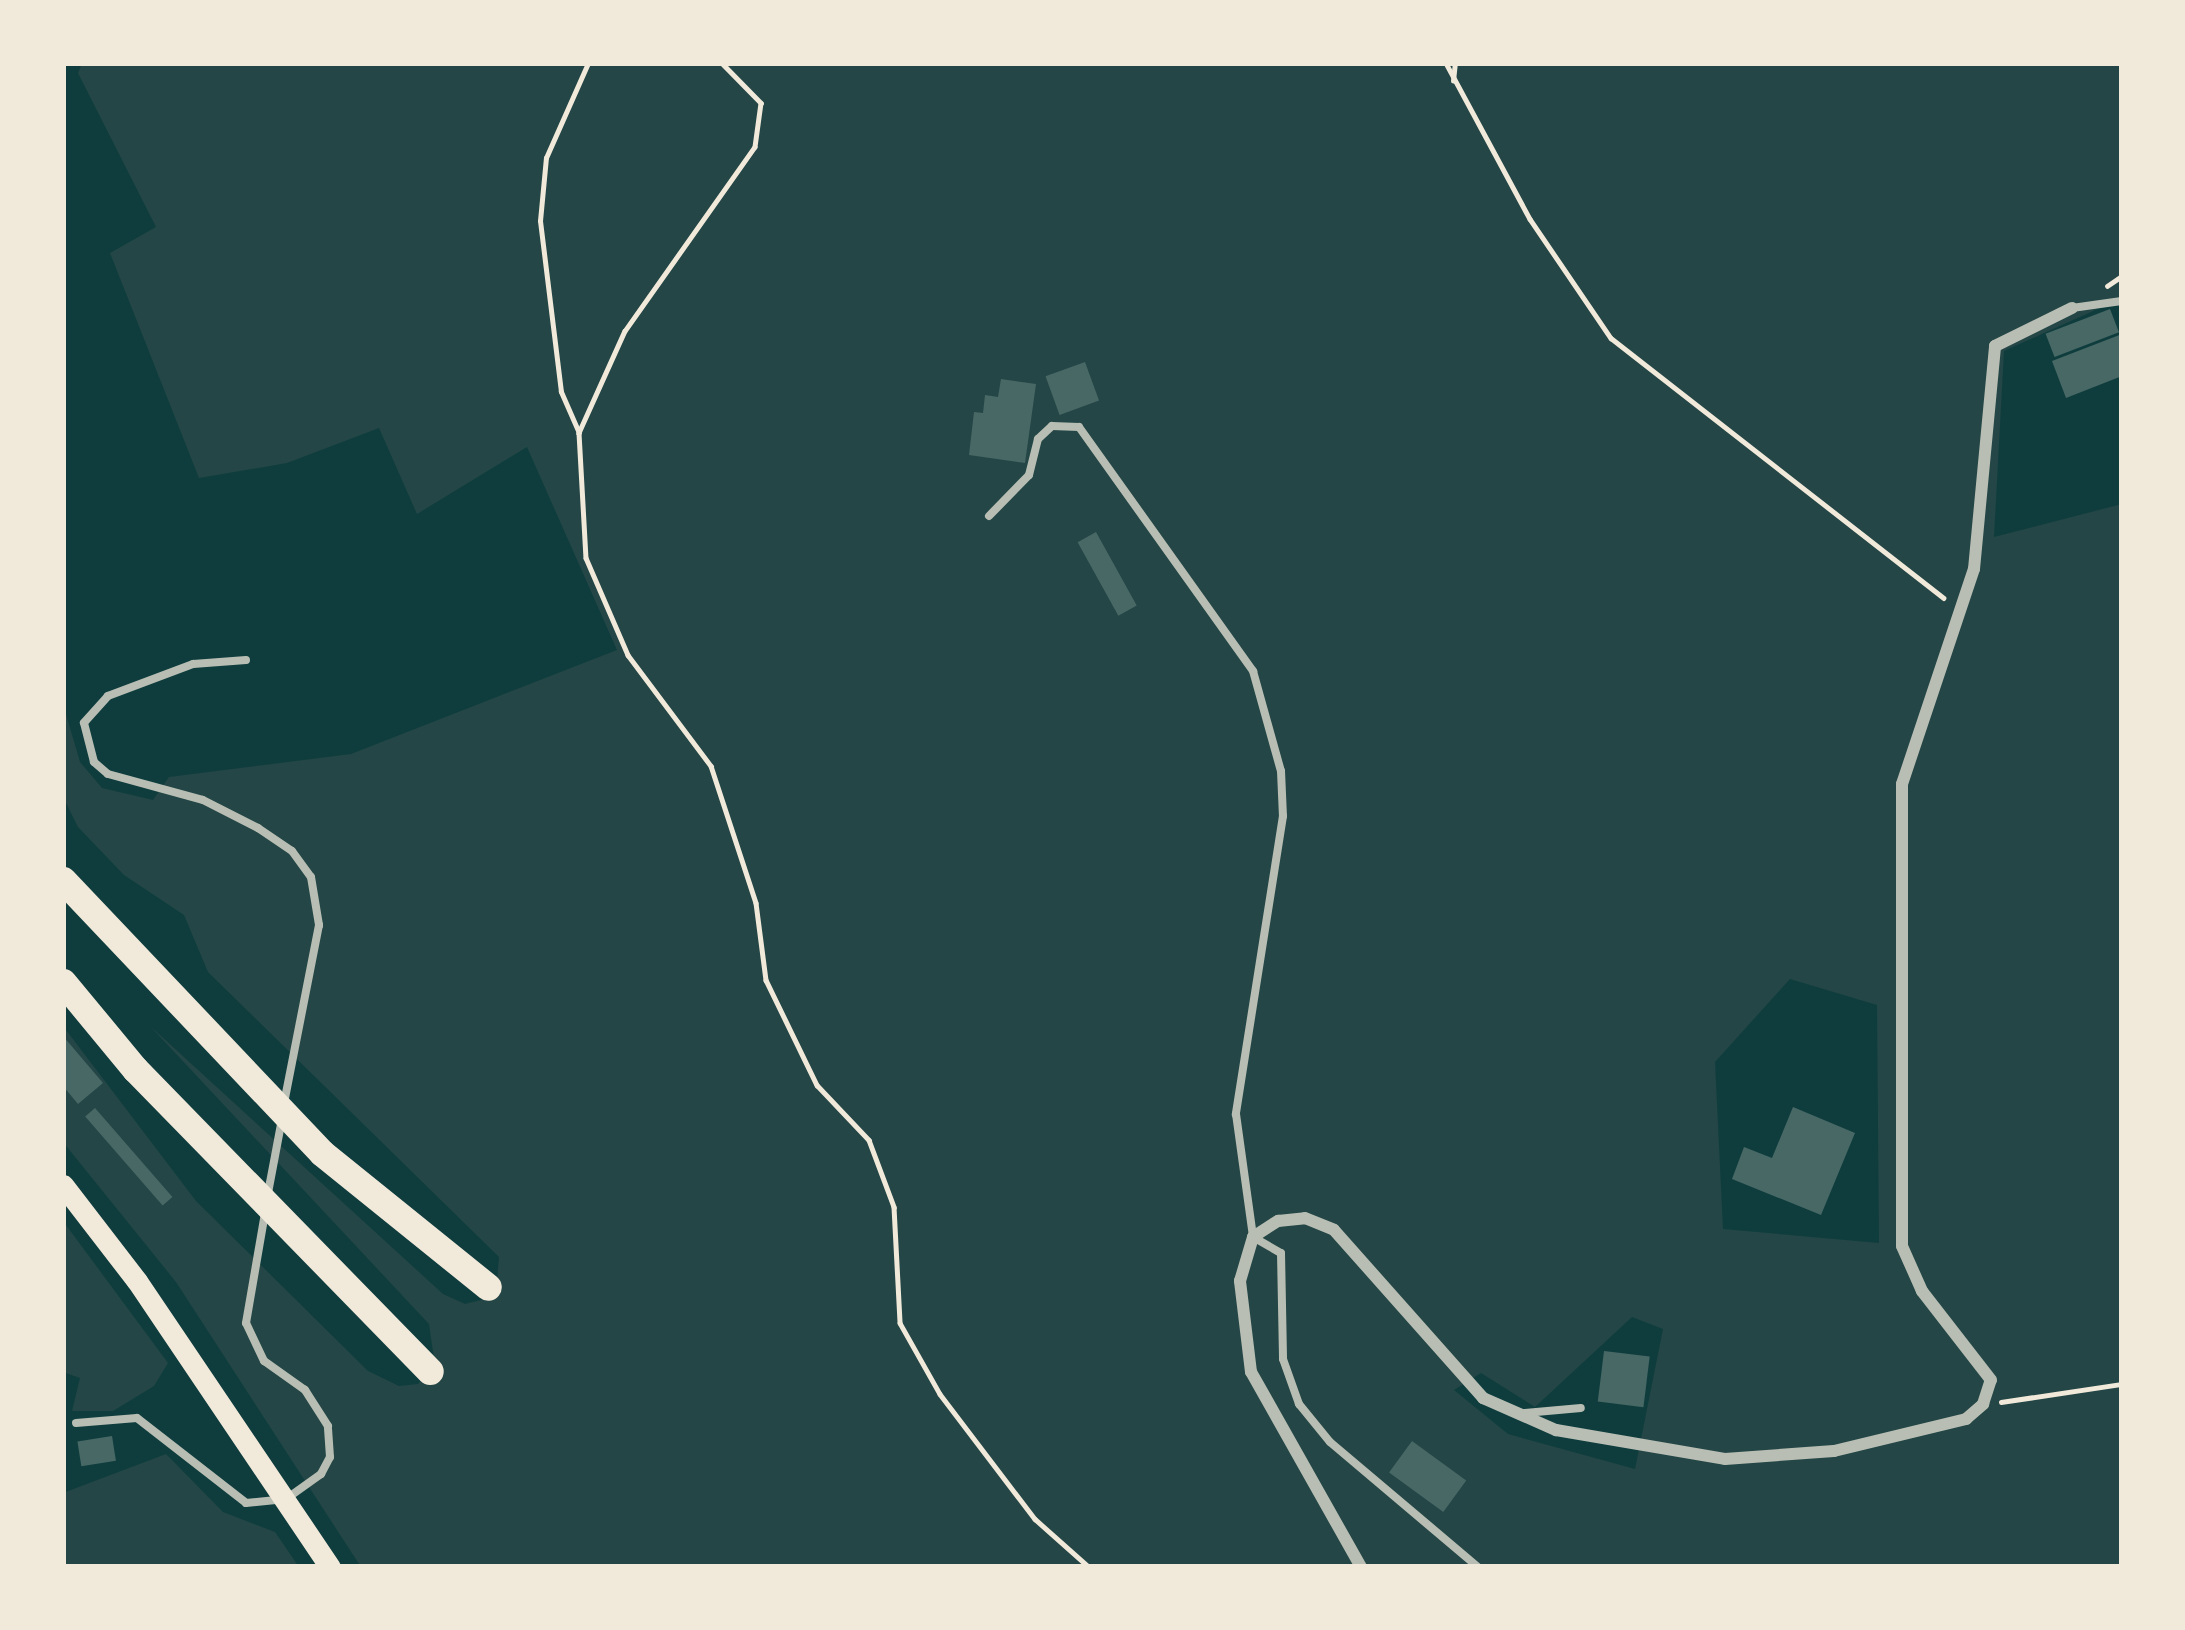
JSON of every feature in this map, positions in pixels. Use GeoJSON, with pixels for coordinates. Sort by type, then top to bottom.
{"type":"FeatureCollection","features":[{"type":"Feature","properties":{"kind":"highway"},"geometry":{"type":"LineString","coordinates":[[63,880],[322,1153],[488,1287]]}},
{"type":"Feature","properties":{"kind":"highway"},"geometry":{"type":"LineString","coordinates":[[63,982],[135,1070],[430,1371]]}},
{"type":"Feature","properties":{"kind":"main road"},"geometry":{"type":"LineString","coordinates":[[63,1185],[329,1567]]}},
{"type":"Feature","properties":{"kind":"street"},"geometry":{"type":"LineString","coordinates":[[1361,1567],[1251,1372],[1240,1281],[1253,1237],[1278,1221],[1304,1218],[1334,1230],[1484,1398],[1556,1430],[1725,1459],[1834,1451],[1966,1419],[1983,1404],[1991,1380],[1922,1291],[1902,1246],[1898,1193],[1902,784],[1974,568],[1995,346],[2072,308]]}},
{"type":"Feature","properties":{"kind":"lane"},"geometry":{"type":"LineString","coordinates":[[2072,308],[2122,301]]}},
{"type":"Feature","properties":{"kind":"lane"},"geometry":{"type":"LineString","coordinates":[[989,515],[1029,476],[1039,439],[1052,426],[1079,427],[1253,670],[1281,772],[1283,816],[1236,1114],[1253,1237],[1281,1253],[1283,1358],[1299,1404],[1330,1442],[1478,1567]]}},
{"type":"Feature","properties":{"kind":"lane"},"geometry":{"type":"LineString","coordinates":[[76,1423],[137,1418],[232,1496],[286,1499],[321,1474],[330,1456],[328,1426],[304,1390],[252,1343],[249,1300],[319,899],[292,851],[203,800],[108,774],[87,744],[84,723],[108,696],[193,664],[246,660]]}},
{"type":"Feature","properties":{"kind":"lane"},"geometry":{"type":"LineString","coordinates":[[1518,1415],[1581,1408]]}},
{"type":"Feature","properties":{"kind":"path"},"geometry":{"type":"LineString","coordinates":[[587,63],[546,158],[540,221],[561,392],[579,433],[586,558],[604,611],[653,694],[711,766],[756,903],[766,980],[817,1085],[868,1140],[894,1208],[900,1323],[940,1394],[1035,1519],[1089,1567]]}},
{"type":"Feature","properties":{"kind":"path"},"geometry":{"type":"LineString","coordinates":[[579,433],[625,331],[755,147],[760,103],[722,63]]}},
{"type":"Feature","properties":{"kind":"path"},"geometry":{"type":"LineString","coordinates":[[1451,63],[1453,83],[1611,338],[1899,557],[1958,616]]}},
{"type":"Feature","properties":{"kind":"path"},"geometry":{"type":"LineString","coordinates":[[1983,1404],[2122,1384]]}},
{"type":"Feature","properties":{"kind":"shaded area"},"geometry":{"type":"Polygon","coordinates":[[[82,63],[2122,63],[2122,298],[2004,351],[1994,537],[2122,504],[2122,1567],[361,1567],[176,1282],[63,1142],[63,1026],[196,1201],[368,1371],[399,1386],[418,1384],[435,1365],[429,1324],[150,1026],[443,1294],[465,1304],[481,1300],[497,1281],[499,1257],[208,972],[184,915],[124,875],[78,827],[63,797],[63,704],[80,762],[102,788],[153,800],[169,777],[351,754],[617,650],[527,447],[417,514],[379,428],[287,463],[199,478],[110,253],[156,227],[78,73],[82,63]],[[1790,979],[1715,1062],[1723,1229],[1879,1243],[1877,1005],[1790,979]],[[1632,1317],[1535,1407],[1481,1373],[1454,1390],[1508,1434],[1635,1469],[1663,1329],[1632,1317]]]}},
{"type":"Feature","properties":{"kind":"shaded area"},"geometry":{"type":"Polygon","coordinates":[[[63,1221],[168,1363],[154,1386],[113,1411],[72,1411],[80,1378],[63,1372],[63,1221]]]}},
{"type":"Feature","properties":{"kind":"shaded area"},"geometry":{"type":"Polygon","coordinates":[[[166,1454],[223,1512],[275,1532],[299,1567],[63,1567],[63,1493],[166,1454]]]}},
{"type":"Feature","properties":{"kind":"building"},"geometry":{"type":"Polygon","coordinates":[[[2110,309],[2119,332],[2055,357],[2046,334],[2110,309]]]}},
{"type":"Feature","properties":{"kind":"building"},"geometry":{"type":"Polygon","coordinates":[[[2122,334],[2122,376],[2066,398],[2052,361],[2122,334]]]}},
{"type":"Feature","properties":{"kind":"building"},"geometry":{"type":"Polygon","coordinates":[[[1085,362],[1099,401],[1060,415],[1046,376],[1085,362]]]}},
{"type":"Feature","properties":{"kind":"building"},"geometry":{"type":"Polygon","coordinates":[[[1001,379],[1036,384],[1025,463],[969,455],[974,412],[983,413],[985,395],[998,397],[1001,379]]]}},
{"type":"Feature","properties":{"kind":"building"},"geometry":{"type":"Polygon","coordinates":[[[1096,532],[1137,605],[1118,616],[1078,542],[1096,532]]]}},
{"type":"Feature","properties":{"kind":"building"},"geometry":{"type":"Polygon","coordinates":[[[63,1036],[103,1083],[78,1104],[63,1086],[63,1036]]]}},
{"type":"Feature","properties":{"kind":"building"},"geometry":{"type":"Polygon","coordinates":[[[1793,1107],[1855,1133],[1821,1215],[1732,1179],[1744,1147],[1772,1158],[1793,1107]]]}},
{"type":"Feature","properties":{"kind":"building"},"geometry":{"type":"Polygon","coordinates":[[[95,1108],[172,1197],[163,1206],[85,1117],[95,1108]]]}},
{"type":"Feature","properties":{"kind":"building"},"geometry":{"type":"Polygon","coordinates":[[[1604,1351],[1650,1357],[1643,1407],[1598,1402],[1604,1351]]]}},
{"type":"Feature","properties":{"kind":"building"},"geometry":{"type":"Polygon","coordinates":[[[112,1436],[116,1461],[81,1466],[77,1441],[112,1436]]]}},
{"type":"Feature","properties":{"kind":"building"},"geometry":{"type":"Polygon","coordinates":[[[1412,1441],[1466,1480],[1443,1512],[1389,1473],[1412,1441]]]}}]}
